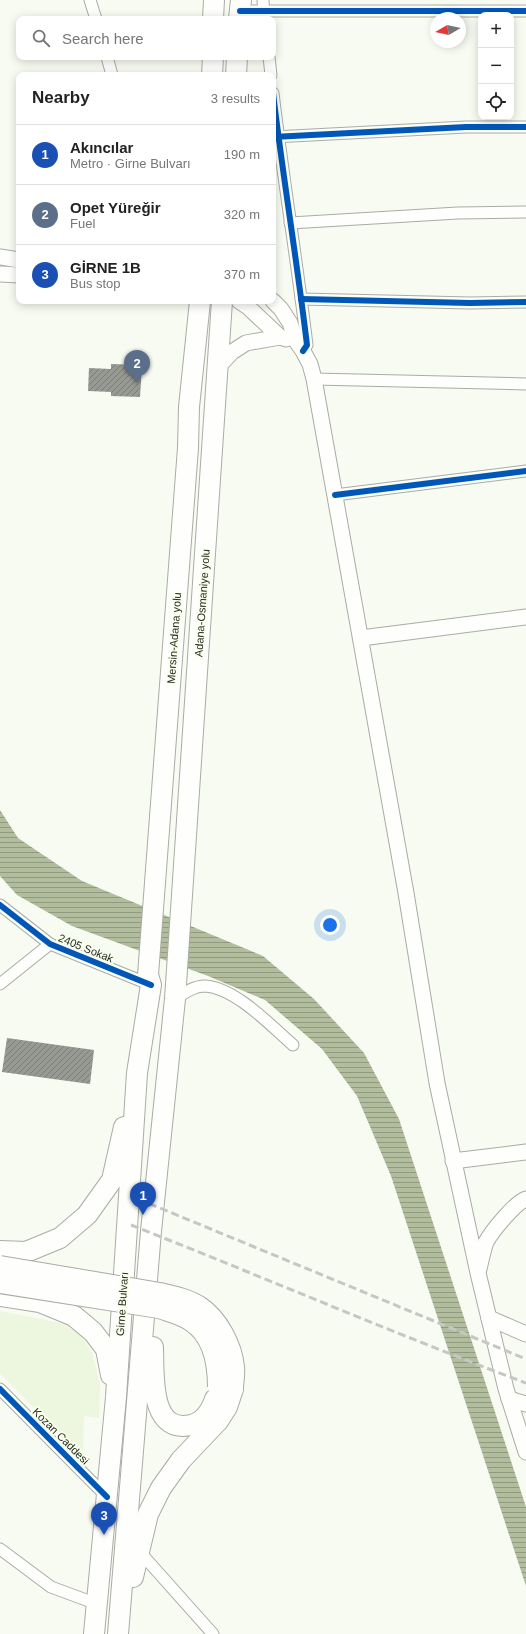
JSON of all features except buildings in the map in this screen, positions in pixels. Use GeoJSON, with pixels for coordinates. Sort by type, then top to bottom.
{"type":"FeatureCollection","features":[{"type":"Feature","properties":{"kind":"highway"},"geometry":{"type":"LineString","coordinates":[[213,16],[214,0]]}},
{"type":"Feature","properties":{"kind":"highway"},"geometry":{"type":"LineString","coordinates":[[212,72],[213,60]]}},
{"type":"Feature","properties":{"kind":"highway"},"geometry":{"type":"LineString","coordinates":[[236,72],[237,60]]}},
{"type":"Feature","properties":{"kind":"highway","name":"Mersin-Adana yolu"},"geometry":{"type":"LineString","coordinates":[[149,980],[187,456],[189,407],[200,304]]}},
{"type":"Feature","properties":{"kind":"highway","name":"Adana-Osmaniye yolu"},"geometry":{"type":"LineString","coordinates":[[175,999],[215,410],[216,369],[222,304]]}},
{"type":"Feature","properties":{"kind":"highway","name":"Girne Bulvarı"},"geometry":{"type":"LineString","coordinates":[[94,1634],[116,1398],[137,1073],[149,980]]}},
{"type":"Feature","properties":{"kind":"highway"},"geometry":{"type":"LineString","coordinates":[[118,1634],[151,1231],[175,999]]}},
{"type":"Feature","properties":{"kind":"highway"},"geometry":{"type":"LineString","coordinates":[[0,1251],[26,1252],[60,1238],[87,1215],[112,1180],[137,1073]]}},
{"type":"Feature","properties":{"kind":"highway"},"geometry":{"type":"LineString","coordinates":[[0,1266],[160,1293],[179,1297],[200,1307],[218,1325],[230,1348],[234,1367],[226,1388],[210,1412],[199,1422],[191,1425],[178,1426],[166,1421],[158,1409],[154,1378],[151,1231]]}},
{"type":"Feature","properties":{"kind":"highway"},"geometry":{"type":"LineString","coordinates":[[0,1283],[159,1308],[177,1314],[192,1321],[204,1334],[213,1351],[218,1370],[226,1388],[227,1407],[218,1421],[181,1460],[161,1488],[148,1514],[122,1634]]}},
{"type":"Feature","properties":{"kind":"highway"},"geometry":{"type":"LineString","coordinates":[[0,1296],[40,1302],[74,1316],[93,1332],[106,1350],[116,1398]]}},
{"type":"Feature","properties":{"kind":"main road"},"geometry":{"type":"LineString","coordinates":[[0,257],[16,260]]}},
{"type":"Feature","properties":{"kind":"main road"},"geometry":{"type":"LineString","coordinates":[[0,274],[16,275]]}},
{"type":"Feature","properties":{"kind":"main road"},"geometry":{"type":"LineString","coordinates":[[244,304],[280,337],[299,346]]}},
{"type":"Feature","properties":{"kind":"main road"},"geometry":{"type":"LineString","coordinates":[[276,304],[290,323],[299,346],[310,364],[314,379],[361,638],[437,1083],[478,1273],[510,1399],[526,1452]]}},
{"type":"Feature","properties":{"kind":"main road"},"geometry":{"type":"LineString","coordinates":[[216,369],[232,352],[246,343],[280,337]]}},
{"type":"Feature","properties":{"kind":"main road"},"geometry":{"type":"LineString","coordinates":[[361,638],[526,617]]}},
{"type":"Feature","properties":{"kind":"main road"},"geometry":{"type":"LineString","coordinates":[[453,1161],[526,1152]]}},
{"type":"Feature","properties":{"kind":"main road"},"geometry":{"type":"LineString","coordinates":[[478,1273],[486,1242],[508,1214],[526,1199]]}},
{"type":"Feature","properties":{"kind":"main road"},"geometry":{"type":"LineString","coordinates":[[489,1318],[526,1334]]}},
{"type":"Feature","properties":{"kind":"main road"},"geometry":{"type":"LineString","coordinates":[[510,1399],[526,1404]]}},
{"type":"Feature","properties":{"kind":"street"},"geometry":{"type":"LineString","coordinates":[[90,0],[95,16]]}},
{"type":"Feature","properties":{"kind":"street"},"geometry":{"type":"LineString","coordinates":[[263,0],[264,15]]}},
{"type":"Feature","properties":{"kind":"street"},"geometry":{"type":"LineString","coordinates":[[240,10],[264,15],[526,11]]}},
{"type":"Feature","properties":{"kind":"street"},"geometry":{"type":"LineString","coordinates":[[108,60],[111,72]]}},
{"type":"Feature","properties":{"kind":"street"},"geometry":{"type":"LineString","coordinates":[[269,60],[271,72]]}},
{"type":"Feature","properties":{"kind":"street"},"geometry":{"type":"LineString","coordinates":[[299,346],[307,345],[302,299],[276,137],[466,127],[526,127]]}},
{"type":"Feature","properties":{"kind":"street"},"geometry":{"type":"LineString","coordinates":[[290,223],[458,212],[526,212]]}},
{"type":"Feature","properties":{"kind":"street"},"geometry":{"type":"LineString","coordinates":[[302,299],[462,303],[526,302]]}},
{"type":"Feature","properties":{"kind":"street"},"geometry":{"type":"LineString","coordinates":[[314,379],[526,384]]}},
{"type":"Feature","properties":{"kind":"street"},"geometry":{"type":"LineString","coordinates":[[334,495],[526,471]]}},
{"type":"Feature","properties":{"kind":"street","name":"2405 Sokak"},"geometry":{"type":"LineString","coordinates":[[0,905],[50,944],[149,980]]}},
{"type":"Feature","properties":{"kind":"street"},"geometry":{"type":"LineString","coordinates":[[0,984],[50,944]]}},
{"type":"Feature","properties":{"kind":"street"},"geometry":{"type":"LineString","coordinates":[[175,999],[189,990],[205,986],[224,991],[242,1002],[293,1045]]}},
{"type":"Feature","properties":{"kind":"street","name":"Kozan Caddesi"},"geometry":{"type":"LineString","coordinates":[[0,1390],[107,1497]]}},
{"type":"Feature","properties":{"kind":"street"},"geometry":{"type":"LineString","coordinates":[[0,1549],[51,1587],[97,1604]]}},
{"type":"Feature","properties":{"kind":"street"},"geometry":{"type":"LineString","coordinates":[[139,1551],[213,1634]]}},
{"type":"Feature","properties":{"kind":"shaded area"},"geometry":{"type":"Polygon","coordinates":[[[0,810],[18,838],[82,881],[263,956],[314,999],[364,1053],[399,1119],[526,1507],[526,1586],[391,1176],[357,1096],[322,1049],[265,1000],[208,976],[72,926],[17,895],[0,876],[0,810]]]}},
{"type":"Feature","properties":{"kind":"shaded area"},"geometry":{"type":"Polygon","coordinates":[[[0,1311],[75,1326],[92,1353],[100,1384],[99,1418],[84,1416],[83,1457],[0,1373],[0,1311]]]}},
{"type":"Feature","properties":{"kind":"railway"},"geometry":{"type":"LineString","coordinates":[[138,1199],[526,1359]]}},
{"type":"Feature","properties":{"kind":"railway"},"geometry":{"type":"LineString","coordinates":[[131,1225],[427,1345],[526,1383]]}},
{"type":"Feature","properties":{"kind":"cycle path"},"geometry":{"type":"LineString","coordinates":[[240,11],[526,11]]}},
{"type":"Feature","properties":{"kind":"cycle path"},"geometry":{"type":"LineString","coordinates":[[276,117],[307,345],[303,351]]}},
{"type":"Feature","properties":{"kind":"cycle path"},"geometry":{"type":"LineString","coordinates":[[276,137],[466,127],[526,127]]}},
{"type":"Feature","properties":{"kind":"cycle path"},"geometry":{"type":"LineString","coordinates":[[301,299],[470,303],[526,302]]}},
{"type":"Feature","properties":{"kind":"cycle path"},"geometry":{"type":"LineString","coordinates":[[335,495],[526,471]]}},
{"type":"Feature","properties":{"kind":"cycle path"},"geometry":{"type":"LineString","coordinates":[[0,905],[50,944],[151,985]]}},
{"type":"Feature","properties":{"kind":"cycle path"},"geometry":{"type":"LineString","coordinates":[[0,1389],[107,1497]]}},
{"type":"Feature","properties":{"kind":"place","name":"Opet Yüreğir"},"geometry":{"type":"Point","coordinates":[137,383]}},
{"type":"Feature","properties":{"kind":"place","name":"Akıncılar"},"geometry":{"type":"Point","coordinates":[143,1215]}},
{"type":"Feature","properties":{"kind":"place","name":"GİRNE 1B"},"geometry":{"type":"Point","coordinates":[104,1535]}}]}
